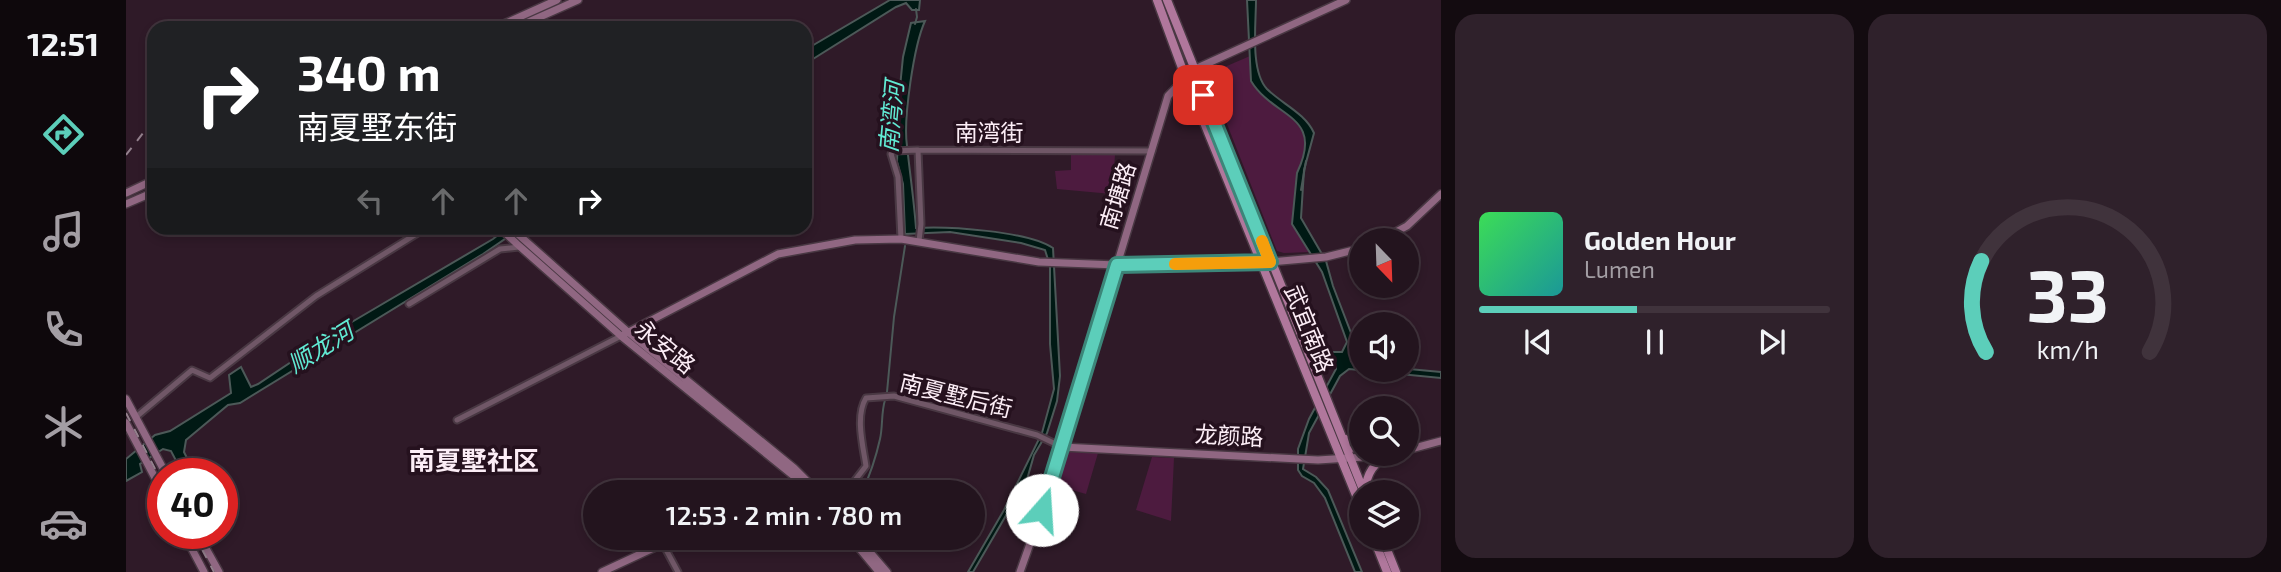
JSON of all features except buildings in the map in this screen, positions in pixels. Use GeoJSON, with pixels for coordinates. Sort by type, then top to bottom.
{"type":"FeatureCollection","features":[{"type":"Feature","properties":{"kind":"main road","name":"武宜南路"},"geometry":{"type":"LineString","coordinates":[[1157,0],[1185,76],[1328,402],[1353,480]]}},
{"type":"Feature","properties":{"kind":"main road","name":"武宜南路"},"geometry":{"type":"LineString","coordinates":[[1167,0],[1317,400],[1358,480]]}},
{"type":"Feature","properties":{"kind":"main road"},"geometry":{"type":"LineString","coordinates":[[1340,434],[1349,445]]}},
{"type":"Feature","properties":{"kind":"main road"},"geometry":{"type":"LineString","coordinates":[[1378,550],[1387,572]]}},
{"type":"Feature","properties":{"kind":"main road"},"geometry":{"type":"LineString","coordinates":[[1387,550],[1396,572]]}},
{"type":"Feature","properties":{"kind":"street"},"geometry":{"type":"LineString","coordinates":[[510,21],[557,0]]}},
{"type":"Feature","properties":{"kind":"street"},"geometry":{"type":"LineString","coordinates":[[531,21],[578,0]]}},
{"type":"Feature","properties":{"kind":"street","name":"南塘路"},"geometry":{"type":"LineString","coordinates":[[1020,572],[1062,447],[1168,96],[1193,70],[1346,0]]}},
{"type":"Feature","properties":{"kind":"street","name":"南湾街"},"geometry":{"type":"LineString","coordinates":[[901,239],[898,177],[891,154],[894,150],[1152,151]]}},
{"type":"Feature","properties":{"kind":"street"},"geometry":{"type":"LineString","coordinates":[[918,150],[920,239]]}},
{"type":"Feature","properties":{"kind":"street"},"geometry":{"type":"LineString","coordinates":[[126,193],[147,183]]}},
{"type":"Feature","properties":{"kind":"street"},"geometry":{"type":"LineString","coordinates":[[1403,228],[1441,194]]}},
{"type":"Feature","properties":{"kind":"street"},"geometry":{"type":"LineString","coordinates":[[126,204],[147,195]]}},
{"type":"Feature","properties":{"kind":"street"},"geometry":{"type":"LineString","coordinates":[[136,417],[192,370],[210,378],[316,296],[415,235]]}},
{"type":"Feature","properties":{"kind":"street","name":"永安路"},"geometry":{"type":"LineString","coordinates":[[509,235],[803,480]]}},
{"type":"Feature","properties":{"kind":"street"},"geometry":{"type":"LineString","coordinates":[[409,304],[500,249],[520,244],[515,235]]}},
{"type":"Feature","properties":{"kind":"street"},"geometry":{"type":"LineString","coordinates":[[457,420],[778,254],[855,240],[901,239],[920,239],[1039,262],[1117,265],[1266,263],[1326,257],[1349,251]]}},
{"type":"Feature","properties":{"kind":"street","name":"南夏墅后街"},"geometry":{"type":"LineString","coordinates":[[855,480],[866,466],[862,418],[862,405],[866,398],[894,396],[1037,435],[1062,447]]}},
{"type":"Feature","properties":{"kind":"street"},"geometry":{"type":"LineString","coordinates":[[126,399],[156,458]]}},
{"type":"Feature","properties":{"kind":"street"},"geometry":{"type":"LineString","coordinates":[[126,423],[147,463]]}},
{"type":"Feature","properties":{"kind":"street"},"geometry":{"type":"LineString","coordinates":[[1419,447],[1441,441]]}},
{"type":"Feature","properties":{"kind":"street","name":"龙颜路"},"geometry":{"type":"LineString","coordinates":[[1062,447],[1310,460],[1349,459]]}},
{"type":"Feature","properties":{"kind":"street"},"geometry":{"type":"LineString","coordinates":[[192,549],[204,572]]}},
{"type":"Feature","properties":{"kind":"street"},"geometry":{"type":"LineString","coordinates":[[206,549],[219,572]]}},
{"type":"Feature","properties":{"kind":"street"},"geometry":{"type":"LineString","coordinates":[[602,572],[650,550]]}},
{"type":"Feature","properties":{"kind":"street"},"geometry":{"type":"LineString","coordinates":[[666,550],[678,572]]}},
{"type":"Feature","properties":{"kind":"street"},"geometry":{"type":"LineString","coordinates":[[861,550],[879,572]]}},
{"type":"Feature","properties":{"kind":"street"},"geometry":{"type":"LineString","coordinates":[[868,550],[887,572]]}},
{"type":"Feature","properties":{"kind":"shaded area"},"geometry":{"type":"Polygon","coordinates":[[[1250,56],[1256,89],[1296,122],[1305,137],[1303,159],[1297,173],[1292,224],[1310,252],[1277,251],[1210,81],[1213,72],[1250,56]]]}},
{"type":"Feature","properties":{"kind":"shaded area"},"geometry":{"type":"Polygon","coordinates":[[[1071,155],[1115,155],[1112,194],[1057,189],[1055,171],[1071,170],[1071,155]]]}},
{"type":"Feature","properties":{"kind":"shaded area"},"geometry":{"type":"Polygon","coordinates":[[[1069,452],[1098,453],[1086,494],[1054,485],[1063,456],[1069,452]]]}},
{"type":"Feature","properties":{"kind":"shaded area"},"geometry":{"type":"Polygon","coordinates":[[[1152,457],[1174,458],[1171,521],[1136,510],[1152,457]]]}},
{"type":"Feature","properties":{"kind":"water"},"geometry":{"type":"Polygon","coordinates":[[[890,0],[920,0],[919,10],[912,10],[906,3],[896,7],[812,60],[812,46],[890,0]]]}},
{"type":"Feature","properties":{"kind":"water"},"geometry":{"type":"Polygon","coordinates":[[[1247,0],[1256,0],[1255,47],[1262,81],[1267,89],[1305,120],[1314,133],[1304,170],[1301,218],[1326,261],[1349,328],[1349,369],[1340,376],[1309,433],[1303,469],[1316,477],[1328,490],[1349,541],[1349,550],[1353,550],[1362,572],[1355,572],[1325,498],[1314,483],[1302,476],[1298,470],[1298,449],[1309,419],[1336,369],[1333,359],[1324,357],[1324,352],[1342,352],[1347,342],[1322,272],[1292,224],[1297,173],[1304,154],[1305,139],[1301,128],[1251,81],[1247,0]]]}},
{"type":"Feature","properties":{"kind":"water"},"geometry":{"type":"Polygon","coordinates":[[[925,21],[913,64],[906,134],[916,228],[966,229],[1007,234],[1025,237],[1053,248],[1060,376],[1057,401],[1047,433],[1034,455],[1026,483],[1017,488],[1008,512],[973,572],[968,572],[981,550],[985,550],[985,543],[1042,433],[1054,389],[1050,344],[1050,266],[1045,250],[1021,243],[950,232],[905,234],[903,184],[897,162],[903,57],[911,23],[925,21]]]}},
{"type":"Feature","properties":{"kind":"water","name":"顺龙河"},"geometry":{"type":"Polygon","coordinates":[[[498,235],[511,235],[240,403],[228,405],[186,440],[184,452],[187,458],[175,458],[171,451],[163,449],[140,464],[142,472],[126,481],[126,459],[155,435],[170,431],[231,393],[229,375],[241,367],[251,387],[345,326],[498,235]]]}},
{"type":"Feature","properties":{"kind":"water"},"geometry":{"type":"Polygon","coordinates":[[[1419,370],[1441,372],[1441,378],[1419,376],[1419,370]]]}},
{"type":"Feature","properties":{"kind":"waterway","name":"南湾河"},"geometry":{"type":"LineString","coordinates":[[915,24],[916,9]]}},
{"type":"Feature","properties":{"kind":"waterway"},"geometry":{"type":"LineString","coordinates":[[1301,190],[1306,161]]}},
{"type":"Feature","properties":{"kind":"waterway","name":"南湾河"},"geometry":{"type":"LineString","coordinates":[[887,392],[894,317],[905,246]]}},
{"type":"Feature","properties":{"kind":"waterway","name":"南湾河"},"geometry":{"type":"LineString","coordinates":[[867,480],[881,434],[885,400]]}},
{"type":"Feature","properties":{"kind":"railway"},"geometry":{"type":"LineString","coordinates":[[126,155],[147,128]]}},
{"type":"Feature","properties":{"kind":"railway"},"geometry":{"type":"LineString","coordinates":[[126,413],[149,458]]}},
{"type":"Feature","properties":{"kind":"railway"},"geometry":{"type":"LineString","coordinates":[[202,549],[214,572]]}},
{"type":"Feature","properties":{"kind":"slow traffic"},"geometry":{"type":"LineString","coordinates":[[1175,264],[1270,262],[1262,241]]}},
{"type":"Feature","properties":{"kind":"district","name":"南夏墅社区"},"geometry":{"type":"Point","coordinates":[474,461]}},
{"type":"Feature","properties":{"kind":"route"},"geometry":{"type":"LineString","coordinates":[[1042,510],[1117,265],[1270,262],[1203,95]]}}]}
